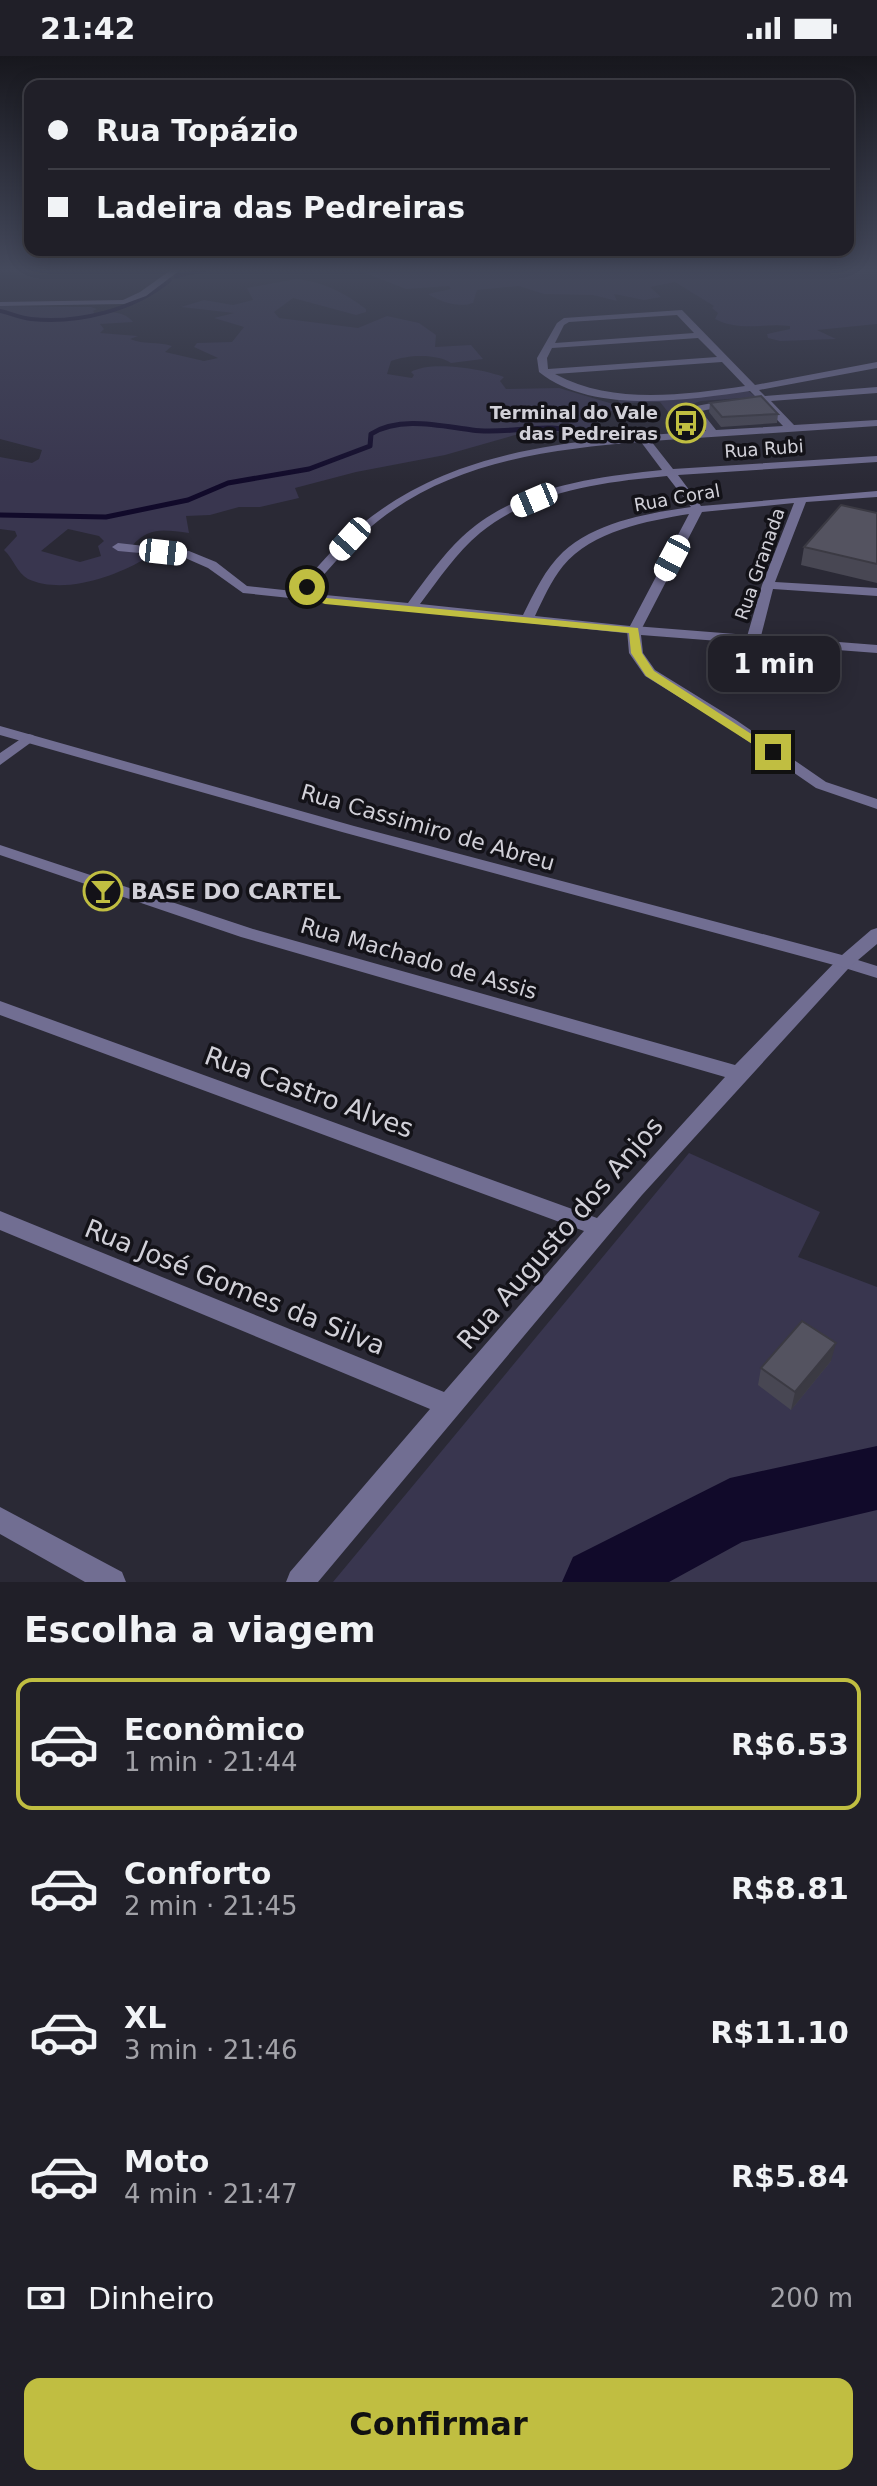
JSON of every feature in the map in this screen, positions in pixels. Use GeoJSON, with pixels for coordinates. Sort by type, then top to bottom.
{"type":"FeatureCollection","features":[{"type":"Feature","properties":{"kind":"street"},"geometry":{"type":"LineString","coordinates":[[544,372],[542,358],[551,341]]}},
{"type":"Feature","properties":{"kind":"street"},"geometry":{"type":"LineString","coordinates":[[548,346],[615,341]]}},
{"type":"Feature","properties":{"kind":"street"},"geometry":{"type":"LineString","coordinates":[[707,341],[792,429]]}},
{"type":"Feature","properties":{"kind":"street"},"geometry":{"type":"LineString","coordinates":[[544,372],[726,359]]}},
{"type":"Feature","properties":{"kind":"street"},"geometry":{"type":"LineString","coordinates":[[544,372],[579,390],[625,397],[672,397],[877,365]]}},
{"type":"Feature","properties":{"kind":"street"},"geometry":{"type":"LineString","coordinates":[[713,433],[694,412],[695,408],[877,390]]}},
{"type":"Feature","properties":{"kind":"street"},"geometry":{"type":"LineString","coordinates":[[309,595],[307,587],[350,539],[384,510],[422,488],[507,456],[643,438],[875,425]]}},
{"type":"Feature","properties":{"kind":"street"},"geometry":{"type":"LineString","coordinates":[[643,438],[698,509],[634,630],[636,653],[650,673],[731,723],[821,785],[877,804]]}},
{"type":"Feature","properties":{"kind":"street","name":"Rua Rubi"},"geometry":{"type":"LineString","coordinates":[[412,607],[449,556],[489,521],[551,493],[594,482],[669,473],[877,459]]}},
{"type":"Feature","properties":{"kind":"street","name":"Rua Coral"},"geometry":{"type":"LineString","coordinates":[[527,620],[545,583],[574,549],[622,526],[698,509],[877,494]]}},
{"type":"Feature","properties":{"kind":"street","name":"Rua Granada"},"geometry":{"type":"LineString","coordinates":[[753,640],[768,585],[801,500]]}},
{"type":"Feature","properties":{"kind":"street"},"geometry":{"type":"LineString","coordinates":[[118,547],[185,554],[212,565],[243,589],[309,595],[325,601],[877,649]]}},
{"type":"Feature","properties":{"kind":"street"},"geometry":{"type":"LineString","coordinates":[[768,585],[877,592]]}},
{"type":"Feature","properties":{"kind":"street","name":"Rua Cassimiro de Abreu"},"geometry":{"type":"LineString","coordinates":[[0,730],[377,837],[877,972]]}},
{"type":"Feature","properties":{"kind":"street"},"geometry":{"type":"LineString","coordinates":[[0,760],[28,738]]}},
{"type":"Feature","properties":{"kind":"street","name":"Rua Machado de Assis"},"geometry":{"type":"LineString","coordinates":[[0,850],[247,933],[737,1073]]}},
{"type":"Feature","properties":{"kind":"street","name":"Rua Augusto dos Anjos"},"geometry":{"type":"LineString","coordinates":[[300,1582],[600,1228],[737,1073],[845,962],[877,934]]}},
{"type":"Feature","properties":{"kind":"street","name":"Rua Castro Alves"},"geometry":{"type":"LineString","coordinates":[[0,1008],[600,1228]]}},
{"type":"Feature","properties":{"kind":"street","name":"Rua José Gomes da Silva"},"geometry":{"type":"LineString","coordinates":[[0,1220],[449,1406]]}},
{"type":"Feature","properties":{"kind":"street"},"geometry":{"type":"LineString","coordinates":[[0,1520],[112,1582]]}},
{"type":"Feature","properties":{"kind":"shaded area"},"geometry":{"type":"Polygon","coordinates":[[[0,341],[137,341],[172,346],[165,352],[204,361],[218,358],[194,347],[197,343],[435,341],[435,347],[471,345],[483,359],[451,363],[430,356],[405,357],[391,361],[387,374],[412,378],[414,375],[411,372],[420,368],[444,366],[484,371],[504,377],[500,381],[506,389],[559,388],[613,404],[618,410],[589,415],[605,434],[583,435],[578,431],[515,435],[445,455],[356,472],[295,488],[299,498],[260,507],[239,507],[210,515],[186,516],[189,533],[165,531],[145,535],[132,546],[143,560],[103,578],[57,585],[24,576],[4,550],[17,536],[15,531],[0,529],[0,457],[32,463],[39,459],[42,450],[0,439],[0,341]],[[68,529],[41,551],[80,562],[101,556],[98,546],[104,541],[99,536],[68,529]]]}},
{"type":"Feature","properties":{"kind":"shaded area"},"geometry":{"type":"Polygon","coordinates":[[[748,391],[756,397],[701,401],[686,406],[697,425],[694,430],[685,433],[660,402],[620,403],[617,399],[672,400],[748,391]]]}},
{"type":"Feature","properties":{"kind":"shaded area"},"geometry":{"type":"Polygon","coordinates":[[[689,1153],[820,1212],[798,1257],[877,1287],[877,1582],[333,1582],[689,1153]]]}},
{"type":"Feature","properties":{"kind":"building"},"geometry":{"type":"Polygon","coordinates":[[[761,396],[778,414],[722,417],[710,403],[761,396]]]}},
{"type":"Feature","properties":{"kind":"building"},"geometry":{"type":"Polygon","coordinates":[[[841,505],[877,513],[877,564],[804,547],[841,505]]]}},
{"type":"Feature","properties":{"kind":"building"},"geometry":{"type":"Polygon","coordinates":[[[802,1321],[836,1343],[795,1392],[761,1368],[802,1321]]]}},
{"type":"Feature","properties":{"kind":"waterway"},"geometry":{"type":"LineString","coordinates":[[0,515],[106,517],[188,500],[228,483],[309,469],[370,446],[371,434],[395,425],[420,424],[492,431],[552,428],[619,436]]}},
{"type":"Feature","properties":{"kind":"waterway"},"geometry":{"type":"LineString","coordinates":[[598,1582],[730,1511],[877,1478]]}},
{"type":"Feature","properties":{"kind":"place","name":"Terminal do Vale das Pedreiras"},"geometry":{"type":"Point","coordinates":[686,423]}},
{"type":"Feature","properties":{"kind":"place","name":"BASE DO CARTEL"},"geometry":{"type":"Point","coordinates":[103,891]}},
{"type":"Feature","properties":{"kind":"route"},"geometry":{"type":"LineString","coordinates":[[307,587],[309,595],[325,601],[634,630],[636,653],[650,673],[773,752]]}}]}
